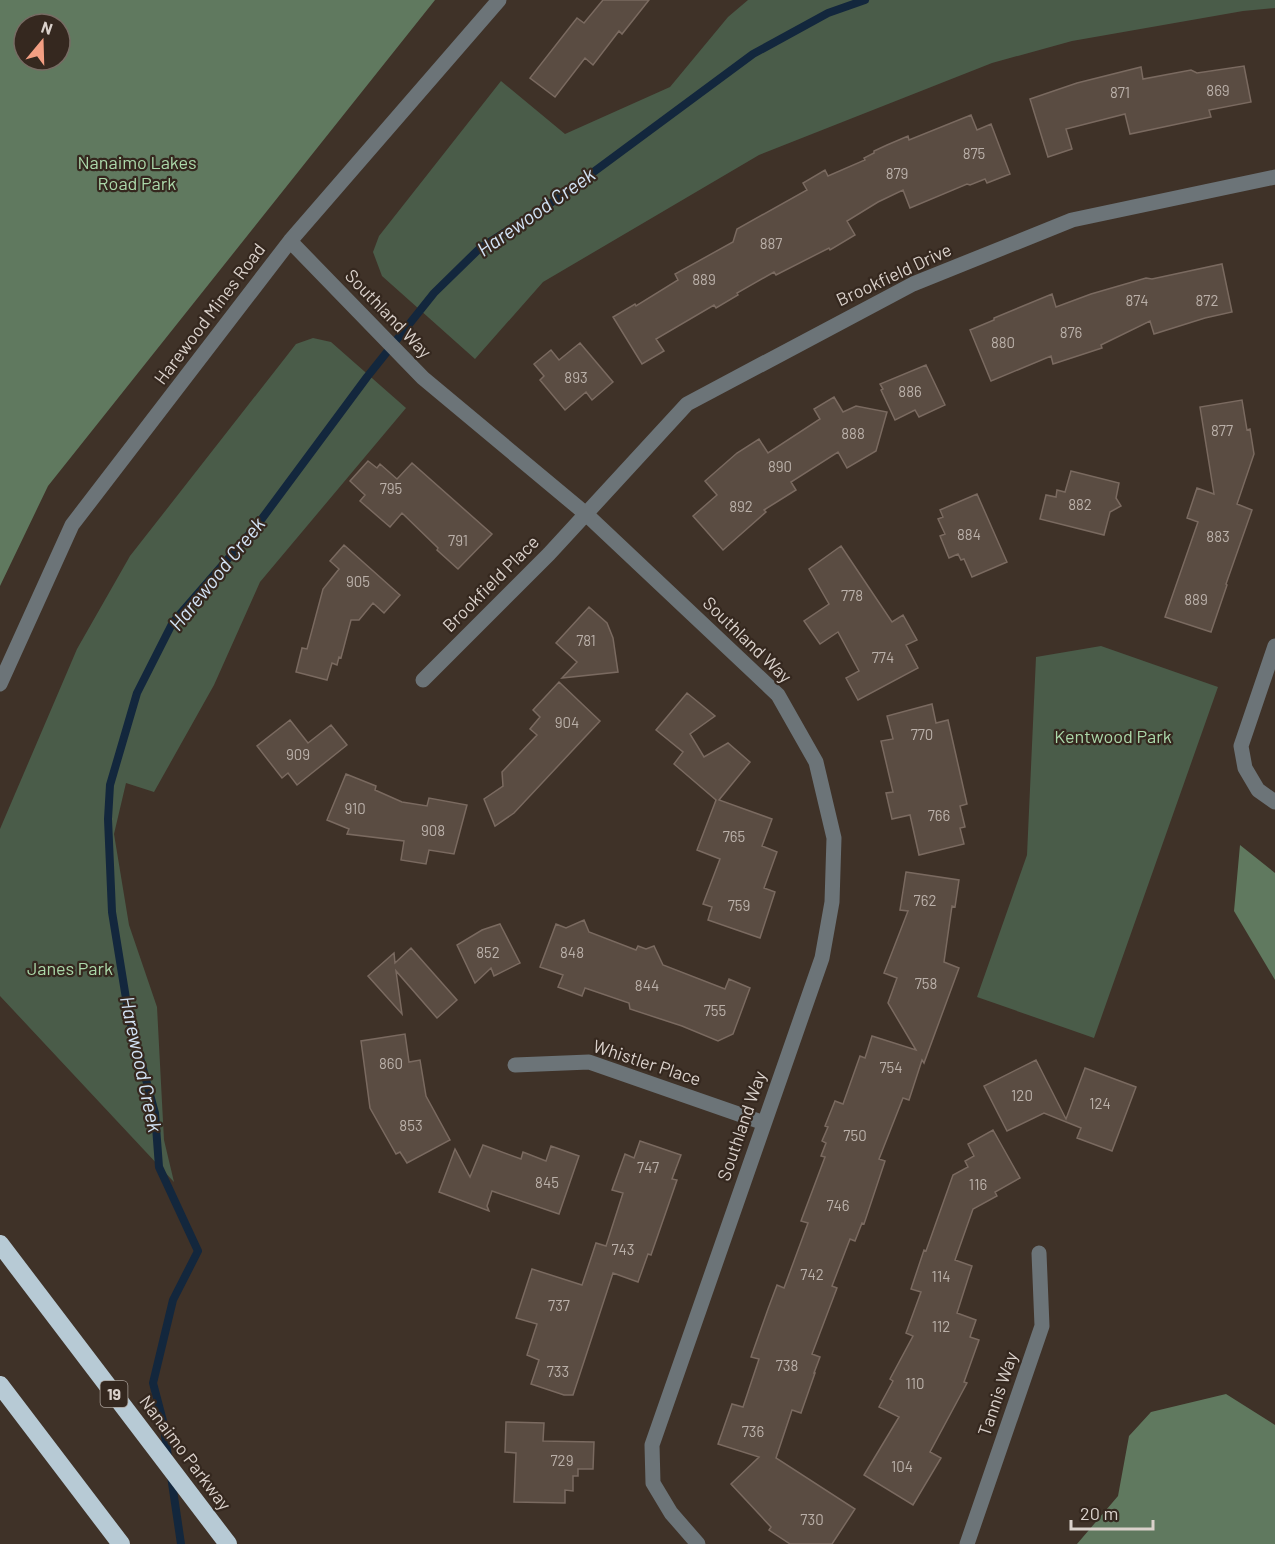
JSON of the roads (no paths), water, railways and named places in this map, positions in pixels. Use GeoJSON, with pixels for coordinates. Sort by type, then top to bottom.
{"type":"FeatureCollection","features":[{"type":"Feature","properties":{"kind":"highway","name":"Nanaimo Parkway"},"geometry":{"type":"LineString","coordinates":[[0,1244],[228,1544]]}},
{"type":"Feature","properties":{"kind":"highway"},"geometry":{"type":"LineString","coordinates":[[0,1385],[121,1544]]}},
{"type":"Feature","properties":{"kind":"street","name":"Harewood Mines Road"},"geometry":{"type":"LineString","coordinates":[[0,684],[72,525],[290,241],[499,0]]}},
{"type":"Feature","properties":{"kind":"street","name":"Brookfield Drive"},"geometry":{"type":"LineString","coordinates":[[586,514],[687,404],[914,284],[1072,220],[1274,182]]}},
{"type":"Feature","properties":{"kind":"street","name":"Southland Way"},"geometry":{"type":"LineString","coordinates":[[290,241],[423,378],[586,514],[778,695],[816,762],[834,838],[832,902],[822,958],[652,1445],[653,1483],[671,1513],[698,1544]]}},
{"type":"Feature","properties":{"kind":"street","name":"Brookfield Place"},"geometry":{"type":"LineString","coordinates":[[423,680],[586,514]]}},
{"type":"Feature","properties":{"kind":"street"},"geometry":{"type":"LineString","coordinates":[[1275,646],[1241,746],[1245,768],[1258,790],[1275,802]]}},
{"type":"Feature","properties":{"kind":"street","name":"Whistler Place"},"geometry":{"type":"LineString","coordinates":[[515,1065],[589,1062],[764,1123]]}},
{"type":"Feature","properties":{"kind":"street","name":"Tannis Way"},"geometry":{"type":"LineString","coordinates":[[967,1544],[1042,1326],[1039,1253]]}},
{"type":"Feature","properties":{"kind":"waterway","name":"Harewood Creek"},"geometry":{"type":"LineString","coordinates":[[168,1457],[163,1421],[153,1383],[173,1300],[198,1251],[159,1167],[155,1113],[129,1017],[112,912],[108,819],[110,785],[137,693],[173,622],[258,524],[367,377],[434,293],[480,248],[557,199],[753,54],[828,13],[865,0]]}},
{"type":"Feature","properties":{"kind":"waterway","name":"Harewood Creek"},"geometry":{"type":"LineString","coordinates":[[171,1476],[181,1544]]}},
{"type":"Feature","properties":{"kind":"park label","name":"Nanaimo Lakes Road Park"},"geometry":{"type":"Point","coordinates":[137,174]}},
{"type":"Feature","properties":{"kind":"park label","name":"Kentwood Park"},"geometry":{"type":"Point","coordinates":[1113,737]}},
{"type":"Feature","properties":{"kind":"park label","name":"Janes Park"},"geometry":{"type":"Point","coordinates":[70,969]}}]}
